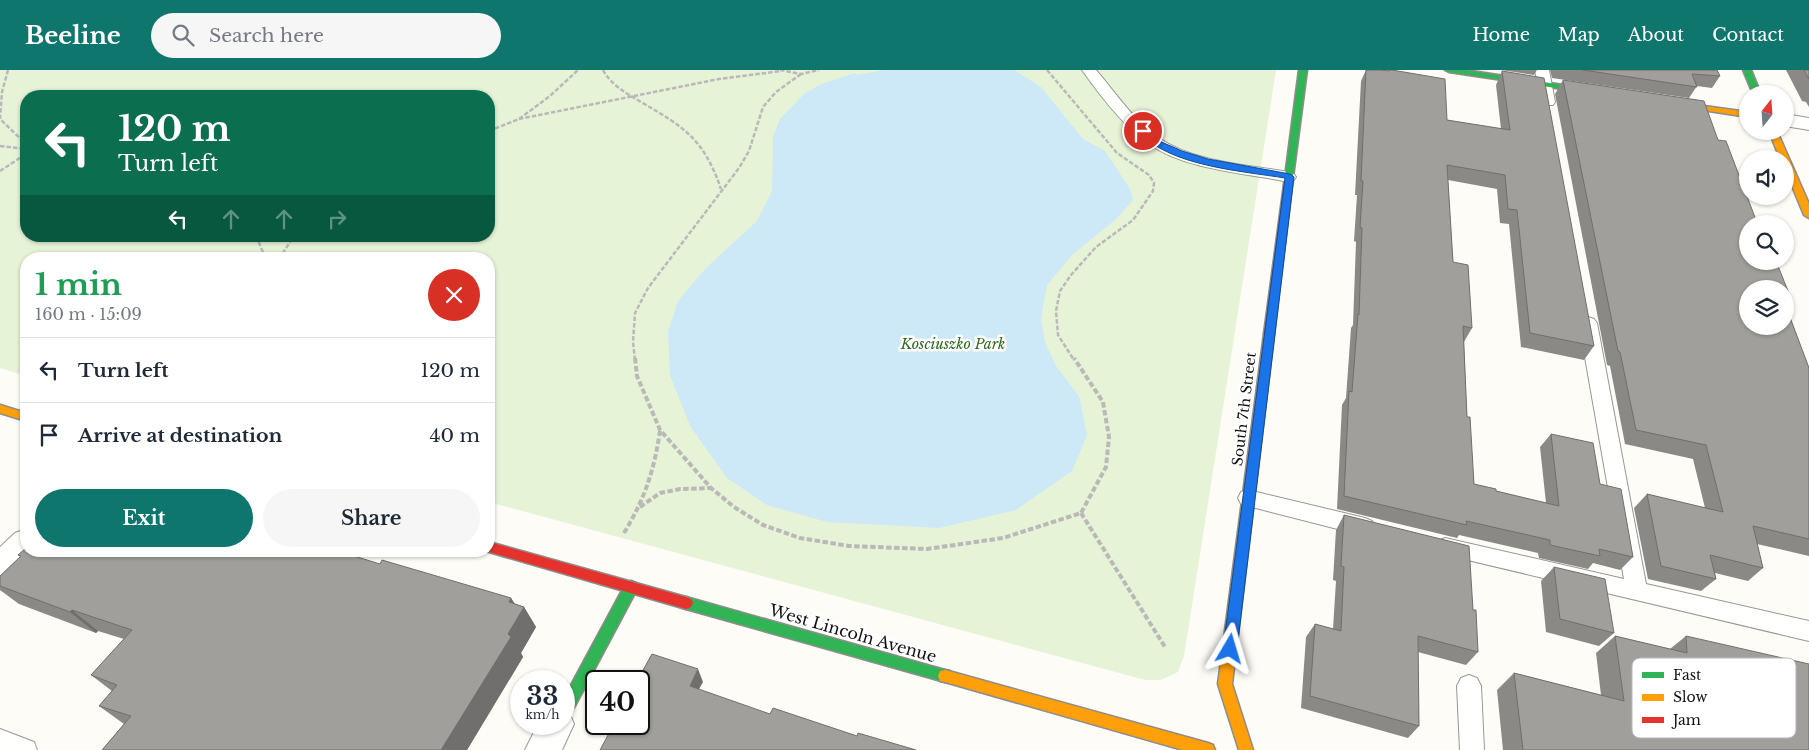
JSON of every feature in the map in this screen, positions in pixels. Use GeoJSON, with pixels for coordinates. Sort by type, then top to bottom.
{"type":"FeatureCollection","features":[{"type":"Feature","properties":{"kind":"street","name":"South 7th Street"},"geometry":{"type":"LineString","coordinates":[[1246,750],[1225,684],[1303,70]]}},
{"type":"Feature","properties":{"kind":"street"},"geometry":{"type":"LineString","coordinates":[[1449,70],[1543,77],[1611,94]]}},
{"type":"Feature","properties":{"kind":"street"},"geometry":{"type":"LineString","coordinates":[[1747,70],[1754,85]]}},
{"type":"Feature","properties":{"kind":"street"},"geometry":{"type":"LineString","coordinates":[[1659,102],[1739,114]]}},
{"type":"Feature","properties":{"kind":"street"},"geometry":{"type":"LineString","coordinates":[[1794,122],[1809,124]]}},
{"type":"Feature","properties":{"kind":"street"},"geometry":{"type":"LineString","coordinates":[[1777,140],[1809,215]]}},
{"type":"Feature","properties":{"kind":"street"},"geometry":{"type":"LineString","coordinates":[[0,409],[20,414]]}},
{"type":"Feature","properties":{"kind":"street"},"geometry":{"type":"LineString","coordinates":[[0,567],[20,548]]}},
{"type":"Feature","properties":{"kind":"street","name":"West Lincoln Avenue"},"geometry":{"type":"LineString","coordinates":[[495,549],[1208,750]]}},
{"type":"Feature","properties":{"kind":"street"},"geometry":{"type":"LineString","coordinates":[[575,692],[632,587]]}},
{"type":"Feature","properties":{"kind":"street"},"geometry":{"type":"LineString","coordinates":[[543,750],[551,735]]}},
{"type":"Feature","properties":{"kind":"lane"},"geometry":{"type":"LineString","coordinates":[[1089,70],[1154,142],[1178,153],[1206,161],[1290,177]]}},
{"type":"Feature","properties":{"kind":"lane"},"geometry":{"type":"LineString","coordinates":[[1543,77],[1551,118]]}},
{"type":"Feature","properties":{"kind":"lane"},"geometry":{"type":"LineString","coordinates":[[1584,302],[1637,592]]}},
{"type":"Feature","properties":{"kind":"lane"},"geometry":{"type":"LineString","coordinates":[[1248,498],[1389,533]]}},
{"type":"Feature","properties":{"kind":"lane"},"geometry":{"type":"LineString","coordinates":[[1427,542],[1809,631]]}},
{"type":"Feature","properties":{"kind":"lane"},"geometry":{"type":"LineString","coordinates":[[1468,686],[1472,750]]}},
{"type":"Feature","properties":{"kind":"lane"},"geometry":{"type":"LineString","coordinates":[[0,741],[25,750]]}},
{"type":"Feature","properties":{"kind":"path"},"geometry":{"type":"LineString","coordinates":[[8,70],[2,92],[0,119],[20,138]]}},
{"type":"Feature","properties":{"kind":"path"},"geometry":{"type":"LineString","coordinates":[[519,119],[550,96],[578,70]]}},
{"type":"Feature","properties":{"kind":"path"},"geometry":{"type":"LineString","coordinates":[[602,70],[616,86],[681,125],[703,146],[714,167],[721,190]]}},
{"type":"Feature","properties":{"kind":"path"},"geometry":{"type":"LineString","coordinates":[[495,129],[519,119],[630,95],[719,79],[781,71],[801,74],[818,70]]}},
{"type":"Feature","properties":{"kind":"path"},"geometry":{"type":"LineString","coordinates":[[801,74],[776,92],[763,107],[749,151],[740,168],[721,190],[648,288],[635,314],[633,342],[637,376],[660,430],[711,488],[734,507],[763,525],[800,538],[849,546],[927,549],[1004,538],[1080,513],[1106,467],[1109,437],[1103,402],[1058,335],[1056,310],[1060,291],[1071,275],[1096,247],[1133,220],[1153,191],[1154,183],[1149,174],[1117,153],[1047,70]]}},
{"type":"Feature","properties":{"kind":"path"},"geometry":{"type":"LineString","coordinates":[[0,146],[20,148]]}},
{"type":"Feature","properties":{"kind":"path"},"geometry":{"type":"LineString","coordinates":[[0,171],[20,158]]}},
{"type":"Feature","properties":{"kind":"path"},"geometry":{"type":"LineString","coordinates":[[624,533],[640,507],[655,464],[660,430]]}},
{"type":"Feature","properties":{"kind":"path"},"geometry":{"type":"LineString","coordinates":[[640,507],[660,493],[680,489],[711,488]]}},
{"type":"Feature","properties":{"kind":"path"},"geometry":{"type":"LineString","coordinates":[[1080,513],[1164,647]]}},
{"type":"Feature","properties":{"kind":"green space","name":"Kosciuszko Park"},"geometry":{"type":"Polygon","coordinates":[[[0,70],[1276,70],[1184,656],[1178,672],[1161,680],[1145,680],[495,504],[495,252],[20,252],[20,374],[0,368],[0,70]]]}},
{"type":"Feature","properties":{"kind":"water"},"geometry":{"type":"Polygon","coordinates":[[[884,70],[1014,70],[1041,87],[1083,139],[1105,151],[1130,189],[1133,200],[1115,220],[1073,254],[1047,285],[1041,318],[1045,342],[1056,366],[1079,396],[1087,435],[1072,471],[1016,510],[939,528],[827,522],[767,505],[727,478],[690,426],[670,375],[668,331],[678,301],[705,269],[757,221],[772,191],[773,136],[780,119],[804,94],[821,84],[855,73],[857,75],[884,70]]]}},
{"type":"Feature","properties":{"kind":"building"},"geometry":{"type":"Polygon","coordinates":[[[1366,70],[1392,70],[1445,79],[1447,120],[1510,130],[1502,71],[1544,78],[1594,346],[1530,333],[1517,210],[1508,209],[1505,175],[1447,165],[1453,262],[1468,265],[1472,328],[1463,326],[1467,417],[1470,417],[1474,484],[1559,506],[1551,434],[1593,443],[1600,484],[1621,489],[1633,557],[1599,549],[1600,556],[1550,545],[1550,540],[1466,521],[1467,525],[1344,496],[1349,391],[1352,392],[1359,315],[1362,228],[1360,227],[1363,181],[1361,181],[1366,70]]]}},
{"type":"Feature","properties":{"kind":"building"},"geometry":{"type":"Polygon","coordinates":[[[1583,70],[1717,70],[1720,76],[1692,74],[1697,87],[1583,70]]]}},
{"type":"Feature","properties":{"kind":"building"},"geometry":{"type":"Polygon","coordinates":[[[1804,70],[1809,70],[1809,79],[1804,70]]]}},
{"type":"Feature","properties":{"kind":"building"},"geometry":{"type":"Polygon","coordinates":[[[1563,80],[1704,101],[1718,140],[1726,141],[1739,175],[1739,205],[1750,205],[1754,215],[1739,215],[1739,270],[1780,270],[1784,280],[1739,280],[1739,335],[1794,335],[1794,328],[1809,368],[1809,539],[1753,526],[1763,568],[1710,555],[1716,579],[1661,566],[1647,494],[1723,512],[1706,445],[1636,430],[1620,352],[1618,351],[1563,80]]]}},
{"type":"Feature","properties":{"kind":"building"},"geometry":{"type":"Polygon","coordinates":[[[1344,515],[1469,546],[1473,610],[1476,610],[1478,652],[1418,636],[1419,726],[1310,696],[1315,624],[1341,631],[1344,567],[1341,566],[1344,515]]]}},
{"type":"Feature","properties":{"kind":"building"},"geometry":{"type":"Polygon","coordinates":[[[20,557],[357,557],[380,564],[382,560],[511,598],[509,602],[524,607],[508,634],[511,637],[441,750],[102,750],[131,716],[99,706],[117,685],[91,675],[132,630],[72,610],[70,612],[0,586],[0,576],[20,557]]]}},
{"type":"Feature","properties":{"kind":"building"},"geometry":{"type":"Polygon","coordinates":[[[1554,567],[1605,579],[1614,633],[1560,619],[1554,567]]]}},
{"type":"Feature","properties":{"kind":"building"},"geometry":{"type":"Polygon","coordinates":[[[1615,636],[1687,653],[1686,636],[1783,658],[1632,658],[1632,738],[1796,738],[1796,661],[1809,664],[1809,750],[1523,750],[1514,673],[1624,701],[1615,636]]]}},
{"type":"Feature","properties":{"kind":"building"},"geometry":{"type":"Polygon","coordinates":[[[652,654],[698,669],[690,686],[770,714],[773,708],[857,736],[858,733],[916,750],[600,750],[608,735],[650,735],[650,670],[643,670],[652,654]]]}},
{"type":"Feature","properties":{"kind":"traffic: fast"},"geometry":{"type":"LineString","coordinates":[[1289,177],[1303,70]]}},
{"type":"Feature","properties":{"kind":"traffic: fast"},"geometry":{"type":"LineString","coordinates":[[1449,70],[1595,92]]}},
{"type":"Feature","properties":{"kind":"traffic: fast"},"geometry":{"type":"LineString","coordinates":[[1747,70],[1753,85]]}},
{"type":"Feature","properties":{"kind":"traffic: fast"},"geometry":{"type":"LineString","coordinates":[[575,691],[631,587]]}},
{"type":"Feature","properties":{"kind":"traffic: fast"},"geometry":{"type":"LineString","coordinates":[[686,603],[945,676]]}},
{"type":"Feature","properties":{"kind":"traffic: slow"},"geometry":{"type":"LineString","coordinates":[[1670,103],[1739,114]]}},
{"type":"Feature","properties":{"kind":"traffic: slow"},"geometry":{"type":"LineString","coordinates":[[1777,140],[1809,215]]}},
{"type":"Feature","properties":{"kind":"traffic: slow"},"geometry":{"type":"LineString","coordinates":[[1246,750],[1225,684],[1269,334]]}},
{"type":"Feature","properties":{"kind":"traffic: slow"},"geometry":{"type":"LineString","coordinates":[[0,409],[20,415]]}},
{"type":"Feature","properties":{"kind":"traffic: slow"},"geometry":{"type":"LineString","coordinates":[[945,676],[1208,750]]}},
{"type":"Feature","properties":{"kind":"traffic: jam"},"geometry":{"type":"LineString","coordinates":[[1269,334],[1289,177]]}},
{"type":"Feature","properties":{"kind":"traffic: jam"},"geometry":{"type":"LineString","coordinates":[[495,549],[686,603]]}},
{"type":"Feature","properties":{"kind":"route"},"geometry":{"type":"LineString","coordinates":[[1143,131],[1154,142],[1178,153],[1206,161],[1290,177],[1230,649]]}}]}
